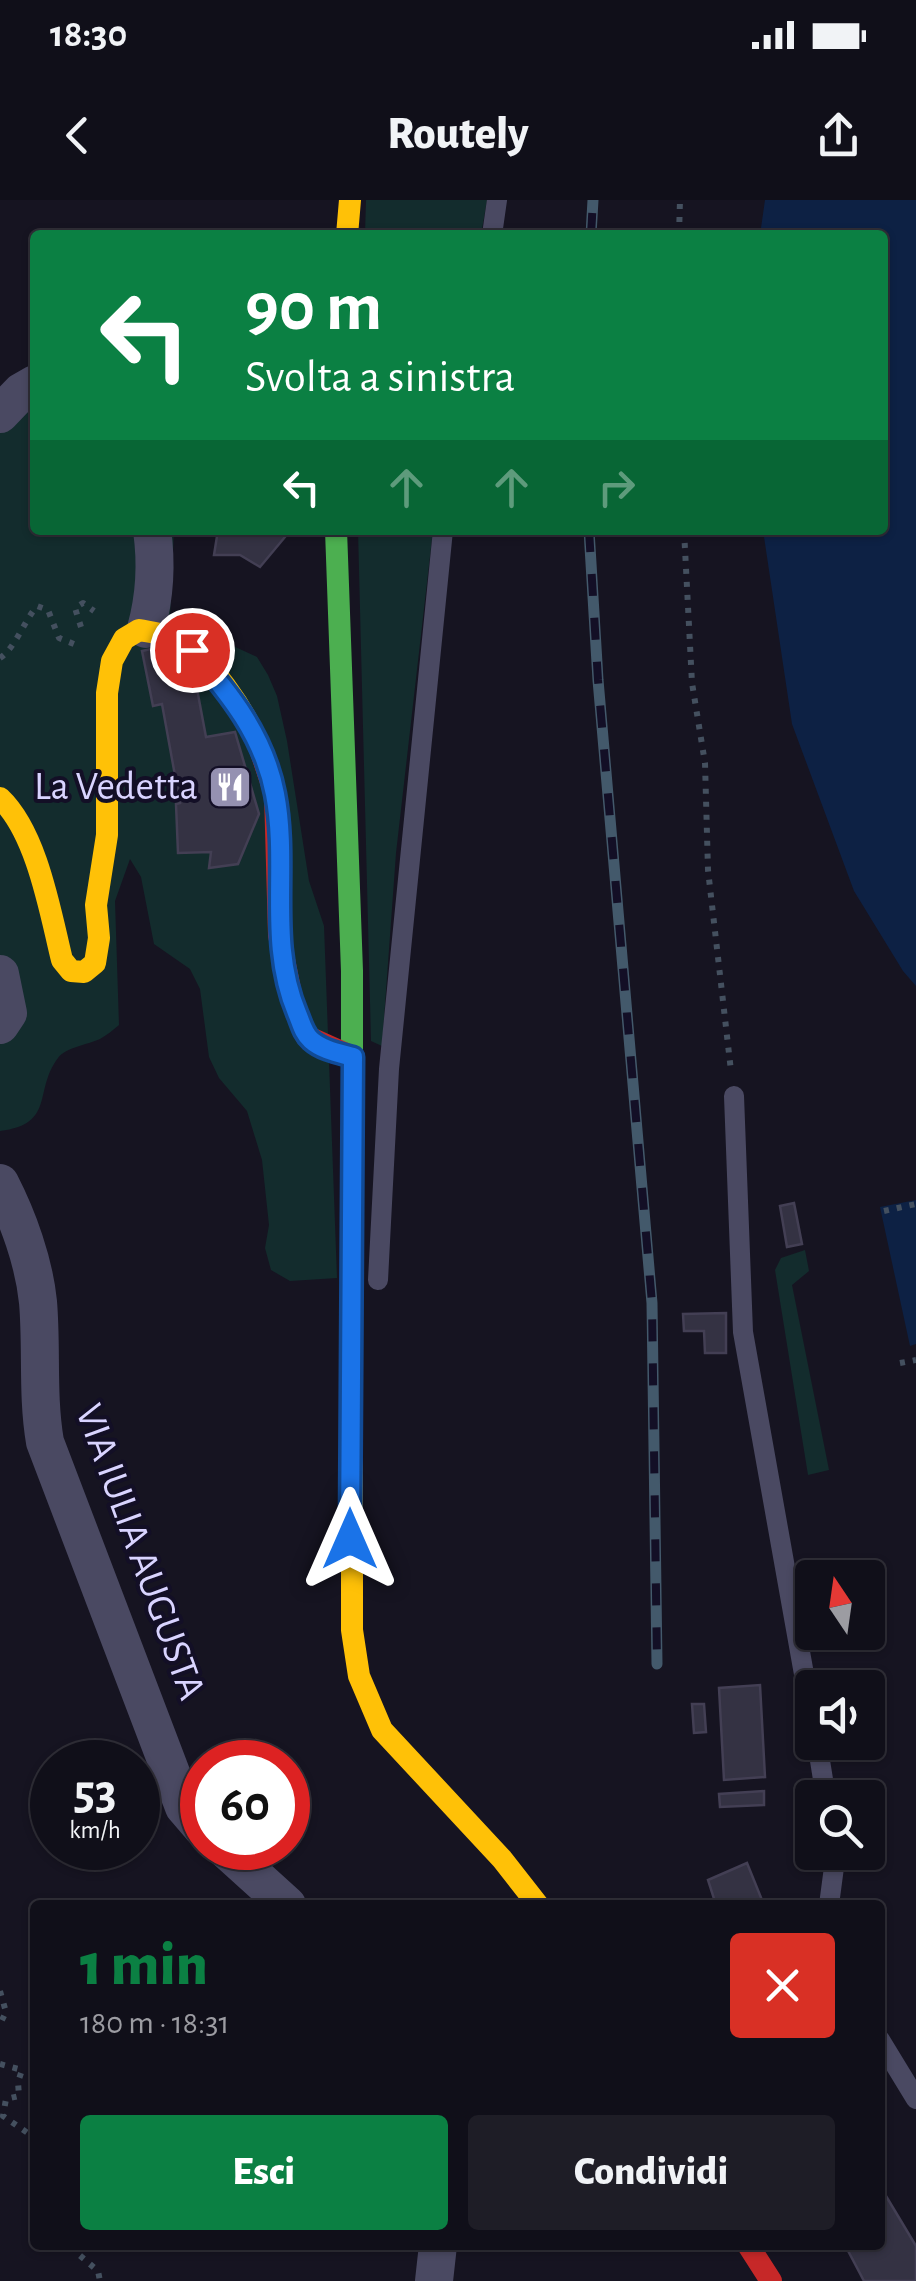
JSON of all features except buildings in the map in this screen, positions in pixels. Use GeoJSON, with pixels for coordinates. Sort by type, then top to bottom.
{"type":"FeatureCollection","features":[{"type":"Feature","properties":{"kind":"main road"},"geometry":{"type":"LineString","coordinates":[[348,230],[350,200]]}},
{"type":"Feature","properties":{"kind":"main road"},"geometry":{"type":"LineString","coordinates":[[336,535],[360,1303],[352,1630],[359,1676],[382,1730],[534,1900]]}},
{"type":"Feature","properties":{"kind":"main road"},"geometry":{"type":"LineString","coordinates":[[0,798],[12,804],[26,836],[62,960],[71,971],[84,972],[95,963],[99,938],[96,905],[106,835],[106,693],[112,661],[129,634],[148,621],[192,650],[230,693],[254,731],[275,794],[279,935],[293,1004],[306,1036],[353,1057]]}},
{"type":"Feature","properties":{"kind":"main road"},"geometry":{"type":"LineString","coordinates":[[751,2250],[771,2281]]}},
{"type":"Feature","properties":{"kind":"street"},"geometry":{"type":"LineString","coordinates":[[0,414],[30,387]]}},
{"type":"Feature","properties":{"kind":"street"},"geometry":{"type":"LineString","coordinates":[[148,621],[156,554],[153,535]]}},
{"type":"Feature","properties":{"kind":"street"},"geometry":{"type":"LineString","coordinates":[[0,974],[8,1013],[0,1025]]}},
{"type":"Feature","properties":{"kind":"street","name":"VIA IULIA AUGUSTA"},"geometry":{"type":"LineString","coordinates":[[0,1182],[12,1207],[38,1299],[39,1404],[45,1442],[180,1796]]}},
{"type":"Feature","properties":{"kind":"street"},"geometry":{"type":"LineString","coordinates":[[248,1870],[281,1900]]}},
{"type":"Feature","properties":{"kind":"street"},"geometry":{"type":"LineString","coordinates":[[434,2281],[437,2250]]}},
{"type":"Feature","properties":{"kind":"lane"},"geometry":{"type":"LineString","coordinates":[[493,230],[497,200]]}},
{"type":"Feature","properties":{"kind":"lane"},"geometry":{"type":"LineString","coordinates":[[360,1303],[377,1289],[389,1070],[443,535]]}},
{"type":"Feature","properties":{"kind":"lane"},"geometry":{"type":"LineString","coordinates":[[734,1096],[743,1332],[803,1670]]}},
{"type":"Feature","properties":{"kind":"lane"},"geometry":{"type":"LineString","coordinates":[[830,1900],[834,1870]]}},
{"type":"Feature","properties":{"kind":"lane"},"geometry":{"type":"LineString","coordinates":[[885,2048],[916,2099]]}},
{"type":"Feature","properties":{"kind":"path"},"geometry":{"type":"LineString","coordinates":[[679,230],[680,200]]}},
{"type":"Feature","properties":{"kind":"path"},"geometry":{"type":"LineString","coordinates":[[684,535],[692,683],[705,763],[708,870],[734,1096]]}},
{"type":"Feature","properties":{"kind":"path"},"geometry":{"type":"LineString","coordinates":[[0,658],[9,652],[24,620],[38,606],[48,610],[59,638],[74,644],[84,638],[75,608],[83,603],[108,621],[124,602],[148,621]]}},
{"type":"Feature","properties":{"kind":"path"},"geometry":{"type":"LineString","coordinates":[[884,1211],[916,1204]]}},
{"type":"Feature","properties":{"kind":"path"},"geometry":{"type":"LineString","coordinates":[[900,1363],[916,1360]]}},
{"type":"Feature","properties":{"kind":"path"},"geometry":{"type":"LineString","coordinates":[[0,1991],[6,2012],[0,2024]]}},
{"type":"Feature","properties":{"kind":"path"},"geometry":{"type":"LineString","coordinates":[[0,2064],[22,2070],[19,2096],[6,2099],[3,2116],[30,2135]]}},
{"type":"Feature","properties":{"kind":"path"},"geometry":{"type":"LineString","coordinates":[[78,2250],[77,2253],[98,2271],[100,2281]]}},
{"type":"Feature","properties":{"kind":"green space"},"geometry":{"type":"Polygon","coordinates":[[[366,200],[487,200],[482,230],[365,230],[366,200]]]}},
{"type":"Feature","properties":{"kind":"green space","name":"La Vedetta"},"geometry":{"type":"Polygon","coordinates":[[[30,374],[30,535],[174,535],[170,617],[257,657],[277,696],[309,881],[324,926],[337,1278],[290,1281],[271,1270],[265,1248],[269,1225],[262,1160],[247,1111],[219,1078],[209,1057],[200,989],[190,969],[154,944],[141,877],[130,859],[115,901],[119,1025],[100,1039],[62,1054],[51,1070],[36,1114],[18,1127],[0,1131],[0,401],[30,374]]]}},
{"type":"Feature","properties":{"kind":"green space"},"geometry":{"type":"Polygon","coordinates":[[[358,535],[432,535],[396,853],[382,1046],[371,1041],[358,535]]]}},
{"type":"Feature","properties":{"kind":"green space"},"geometry":{"type":"Polygon","coordinates":[[[805,1250],[809,1271],[792,1285],[829,1470],[808,1475],[775,1270],[781,1258],[805,1250]]]}},
{"type":"Feature","properties":{"kind":"water"},"geometry":{"type":"Polygon","coordinates":[[[765,200],[916,200],[916,986],[854,891],[792,724],[764,535],[888,535],[888,230],[761,230],[765,200]]]}},
{"type":"Feature","properties":{"kind":"water"},"geometry":{"type":"Polygon","coordinates":[[[916,1200],[916,1344],[910,1346],[880,1207],[916,1200]]]}},
{"type":"Feature","properties":{"kind":"railway"},"geometry":{"type":"LineString","coordinates":[[591,230],[593,200]]}},
{"type":"Feature","properties":{"kind":"railway"},"geometry":{"type":"LineString","coordinates":[[589,535],[598,680],[652,1303],[657,1664]]}},
{"type":"Feature","properties":{"kind":"traffic: fast"},"geometry":{"type":"LineString","coordinates":[[336,535],[352,971],[352,1321]]}},
{"type":"Feature","properties":{"kind":"traffic: slow"},"geometry":{"type":"LineString","coordinates":[[347,230],[350,200]]}},
{"type":"Feature","properties":{"kind":"traffic: slow"},"geometry":{"type":"LineString","coordinates":[[0,798],[13,813],[33,852],[62,960],[71,971],[84,972],[95,963],[99,938],[96,905],[107,835],[107,693],[112,661],[124,639],[139,630],[159,634],[199,656],[237,703],[261,752]]}},
{"type":"Feature","properties":{"kind":"traffic: slow"},"geometry":{"type":"LineString","coordinates":[[352,1321],[352,1630],[359,1676],[382,1730],[502,1859],[534,1900]]}},
{"type":"Feature","properties":{"kind":"traffic: jam"},"geometry":{"type":"LineString","coordinates":[[261,752],[275,794],[279,935],[293,1004],[306,1036],[353,1057]]}},
{"type":"Feature","properties":{"kind":"traffic: jam"},"geometry":{"type":"LineString","coordinates":[[751,2250],[771,2281]]}},
{"type":"Feature","properties":{"kind":"place","name":"La Vedetta"},"geometry":{"type":"Point","coordinates":[230,787]}},
{"type":"Feature","properties":{"kind":"route"},"geometry":{"type":"LineString","coordinates":[[192,650],[230,693],[254,731],[275,794],[279,935],[293,1004],[306,1036],[329,1050],[353,1057],[350,1539]]}}]}
